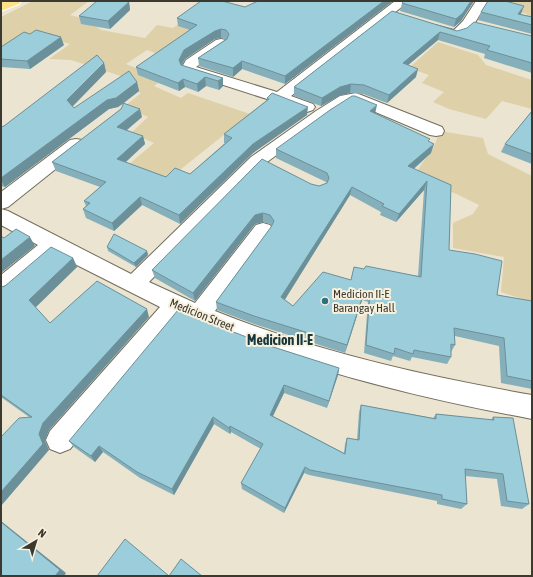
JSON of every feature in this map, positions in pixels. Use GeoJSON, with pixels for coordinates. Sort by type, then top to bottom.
{"type":"FeatureCollection","features":[{"type":"Feature","properties":{"kind":"main road"},"geometry":{"type":"LineString","coordinates":[[1,7],[15,1]]}},
{"type":"Feature","properties":{"kind":"street"},"geometry":{"type":"LineString","coordinates":[[280,97],[396,15],[403,1]]}},
{"type":"Feature","properties":{"kind":"street"},"geometry":{"type":"LineString","coordinates":[[423,24],[458,34],[468,23],[482,1]]}},
{"type":"Feature","properties":{"kind":"street"},"geometry":{"type":"LineString","coordinates":[[468,23],[482,27]]}},
{"type":"Feature","properties":{"kind":"street"},"geometry":{"type":"LineString","coordinates":[[221,43],[191,63],[188,68],[272,96],[280,97],[322,114]]}},
{"type":"Feature","properties":{"kind":"street"},"geometry":{"type":"LineString","coordinates":[[133,285],[267,162],[322,114],[346,99],[356,98],[436,131]]}},
{"type":"Feature","properties":{"kind":"street"},"geometry":{"type":"LineString","coordinates":[[1,202],[92,132]]}},
{"type":"Feature","properties":{"kind":"street","name":"Medicion Street"},"geometry":{"type":"LineString","coordinates":[[1,216],[133,285],[175,305],[273,343],[346,366],[410,383],[532,407]]}},
{"type":"Feature","properties":{"kind":"street"},"geometry":{"type":"LineString","coordinates":[[199,315],[263,230]]}},
{"type":"Feature","properties":{"kind":"street"},"geometry":{"type":"LineString","coordinates":[[1,287],[53,244]]}},
{"type":"Feature","properties":{"kind":"street"},"geometry":{"type":"LineString","coordinates":[[60,440],[175,305]]}},
{"type":"Feature","properties":{"kind":"shaded area"},"geometry":{"type":"Polygon","coordinates":[[[33,1],[89,1],[70,15],[86,19],[101,30],[145,38],[157,25],[173,28],[182,22],[200,27],[160,55],[147,50],[126,64],[163,79],[154,86],[181,98],[188,93],[250,114],[166,181],[127,166],[154,143],[131,133],[148,117],[124,107],[141,93],[117,85],[124,77],[71,60],[49,59],[70,44],[29,33],[1,48],[1,17],[33,1]]]}},
{"type":"Feature","properties":{"kind":"shaded area"},"geometry":{"type":"Polygon","coordinates":[[[509,1],[532,1],[532,24],[523,21],[527,14],[504,8],[509,1]]]}},
{"type":"Feature","properties":{"kind":"shaded area"},"geometry":{"type":"Polygon","coordinates":[[[438,42],[478,55],[486,65],[532,80],[532,109],[502,101],[486,119],[449,109],[433,102],[444,92],[422,83],[429,75],[409,68],[438,42]]]}},
{"type":"Feature","properties":{"kind":"shaded area"},"geometry":{"type":"Polygon","coordinates":[[[440,131],[483,138],[488,154],[532,176],[532,300],[525,300],[501,292],[504,257],[453,248],[453,223],[473,214],[479,205],[415,174],[434,146],[440,131]]]}},
{"type":"Feature","properties":{"kind":"building"},"geometry":{"type":"Polygon","coordinates":[[[97,1],[129,2],[108,21],[79,16],[97,1]]]}},
{"type":"Feature","properties":{"kind":"building"},"geometry":{"type":"Polygon","coordinates":[[[201,1],[222,1],[245,7],[258,1],[384,1],[285,76],[242,61],[233,68],[198,58],[227,39],[229,34],[226,30],[221,29],[215,31],[184,50],[179,60],[181,65],[223,78],[218,81],[205,77],[197,84],[183,79],[178,83],[136,67],[197,25],[177,18],[201,1]]]}},
{"type":"Feature","properties":{"kind":"building"},"geometry":{"type":"Polygon","coordinates":[[[404,1],[471,1],[463,13],[456,19],[402,3],[404,1]]]}},
{"type":"Feature","properties":{"kind":"building"},"geometry":{"type":"Polygon","coordinates":[[[488,1],[505,1],[524,6],[518,14],[532,17],[532,25],[481,12],[488,1]]]}},
{"type":"Feature","properties":{"kind":"building"},"geometry":{"type":"Polygon","coordinates":[[[392,11],[457,31],[467,28],[474,22],[532,36],[532,63],[487,50],[490,46],[440,32],[403,63],[418,69],[389,95],[364,85],[351,84],[340,87],[322,98],[294,87],[392,11]]]}},
{"type":"Feature","properties":{"kind":"building"},"geometry":{"type":"Polygon","coordinates":[[[36,30],[61,37],[27,61],[1,59],[1,47],[24,32],[30,34],[36,30]]]}},
{"type":"Feature","properties":{"kind":"building"},"geometry":{"type":"Polygon","coordinates":[[[97,55],[104,63],[67,100],[74,108],[129,71],[137,82],[116,98],[107,100],[1,178],[1,127],[97,55]]]}},
{"type":"Feature","properties":{"kind":"building"},"geometry":{"type":"Polygon","coordinates":[[[272,93],[308,107],[253,144],[179,215],[140,197],[112,223],[83,209],[90,203],[84,201],[106,182],[52,162],[121,109],[123,103],[140,109],[117,127],[143,136],[117,159],[166,177],[175,168],[190,174],[232,138],[224,134],[269,99],[267,98],[272,93]]]}},
{"type":"Feature","properties":{"kind":"building"},"geometry":{"type":"Polygon","coordinates":[[[352,96],[355,96],[377,105],[370,111],[430,139],[428,141],[434,144],[408,166],[451,185],[449,250],[475,254],[502,261],[497,295],[532,301],[532,381],[507,376],[504,338],[454,328],[455,345],[451,344],[451,357],[414,350],[413,354],[395,348],[394,354],[366,345],[370,293],[364,292],[347,345],[254,316],[216,302],[271,227],[274,221],[270,215],[263,213],[255,215],[193,293],[152,270],[262,159],[311,184],[319,186],[327,183],[329,178],[327,173],[276,149],[352,96]],[[427,181],[399,214],[382,206],[384,204],[352,187],[281,297],[293,306],[323,272],[351,280],[354,267],[364,269],[366,266],[421,277],[427,181]]]}},
{"type":"Feature","properties":{"kind":"building"},"geometry":{"type":"Polygon","coordinates":[[[532,111],[532,154],[505,144],[532,111]]]}},
{"type":"Feature","properties":{"kind":"building"},"geometry":{"type":"Polygon","coordinates":[[[16,229],[30,237],[1,260],[1,236],[4,238],[16,229]]]}},
{"type":"Feature","properties":{"kind":"building"},"geometry":{"type":"Polygon","coordinates":[[[114,234],[147,251],[134,263],[107,247],[114,234]]]}},
{"type":"Feature","properties":{"kind":"building"},"geometry":{"type":"Polygon","coordinates":[[[51,247],[73,258],[29,300],[50,323],[97,281],[147,309],[43,423],[39,434],[43,444],[1,492],[1,437],[19,418],[32,417],[1,395],[1,287],[5,286],[51,247]]]}},
{"type":"Feature","properties":{"kind":"building"},"geometry":{"type":"Polygon","coordinates":[[[178,310],[264,344],[339,368],[329,401],[284,385],[270,415],[345,454],[347,438],[359,440],[361,405],[436,419],[436,414],[494,420],[493,417],[513,418],[529,504],[507,501],[503,474],[465,469],[467,504],[442,499],[442,495],[310,470],[305,467],[285,508],[241,483],[263,444],[230,426],[229,428],[213,417],[172,489],[137,472],[99,446],[91,456],[69,441],[178,310]]]}},
{"type":"Feature","properties":{"kind":"building"},"geometry":{"type":"Polygon","coordinates":[[[1,522],[60,570],[55,576],[1,576],[1,522]]]}},
{"type":"Feature","properties":{"kind":"building"},"geometry":{"type":"Polygon","coordinates":[[[125,539],[169,576],[97,576],[125,539]]]}},
{"type":"Feature","properties":{"kind":"building"},"geometry":{"type":"Polygon","coordinates":[[[181,559],[202,576],[169,576],[181,559]]]}},
{"type":"Feature","properties":{"kind":"place","name":"Medicion II-E Barangay Hall"},"geometry":{"type":"Point","coordinates":[325,301]}},
{"type":"Feature","properties":{"kind":"district","name":"Medicion II-E"},"geometry":{"type":"Point","coordinates":[280,340]}}]}
